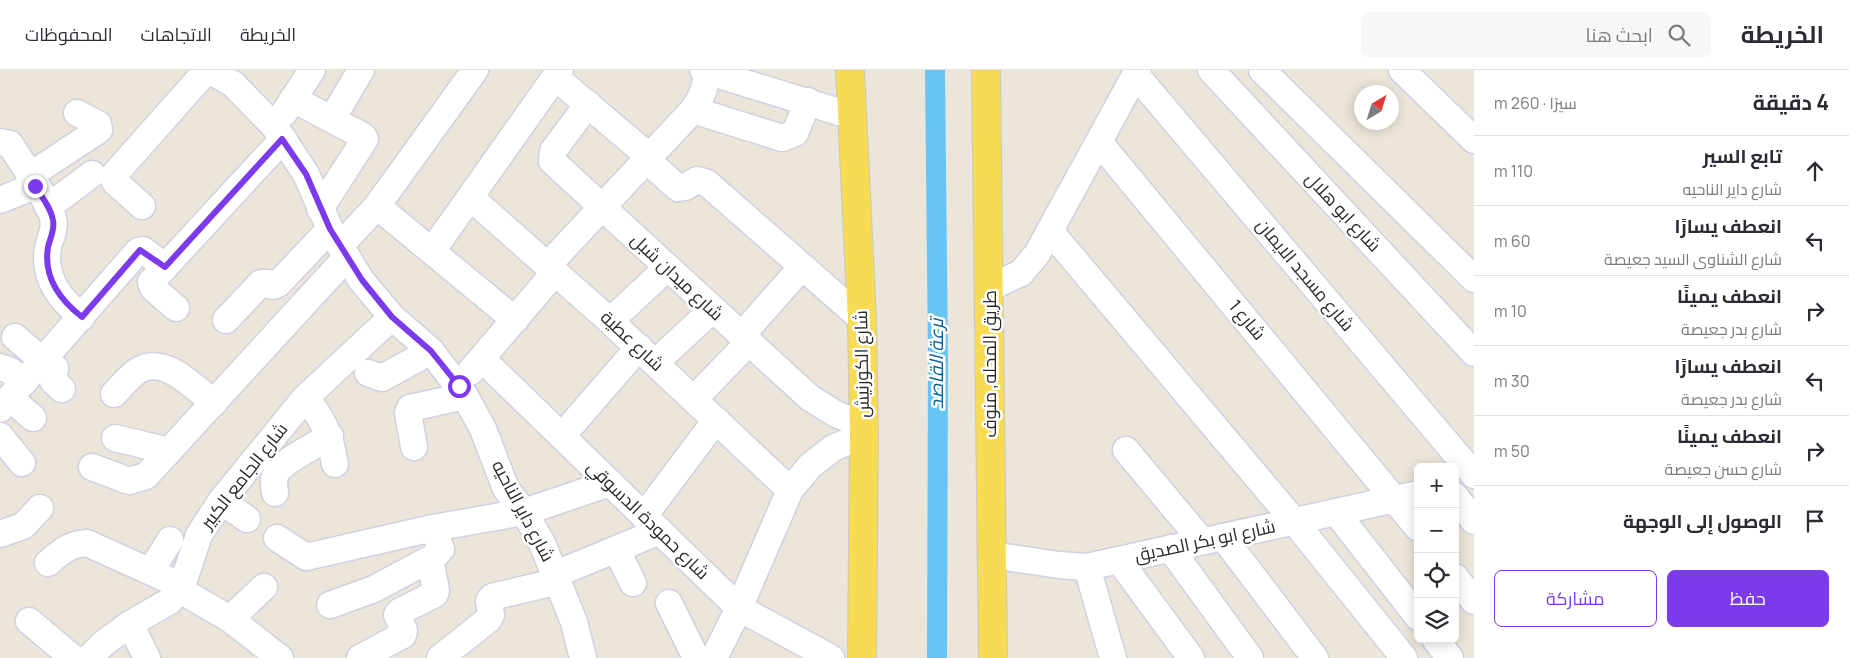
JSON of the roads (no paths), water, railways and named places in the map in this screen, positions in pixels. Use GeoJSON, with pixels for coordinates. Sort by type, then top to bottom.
{"type":"FeatureCollection","features":[{"type":"Feature","properties":{"kind":"main road","name":"شارع الكورنيش"},"geometry":{"type":"LineString","coordinates":[[850,70],[862,319],[864,430],[862,658]]}},
{"type":"Feature","properties":{"kind":"main road","name":"طريق المحله, منوف"},"geometry":{"type":"LineString","coordinates":[[986,70],[993,658]]}},
{"type":"Feature","properties":{"kind":"street","name":"شارع داير الناحيه"},"geometry":{"type":"LineString","coordinates":[[208,70],[236,77],[279,133],[306,174],[334,236],[362,280],[392,317],[431,351],[462,391],[482,429],[506,489],[524,512],[542,543],[574,622],[583,658]]}},
{"type":"Feature","properties":{"kind":"street"},"geometry":{"type":"LineString","coordinates":[[142,206],[115,182],[113,176],[208,70]]}},
{"type":"Feature","properties":{"kind":"street"},"geometry":{"type":"LineString","coordinates":[[176,308],[151,285],[153,280],[279,133],[294,98],[312,70]]}},
{"type":"Feature","properties":{"kind":"street"},"geometry":{"type":"LineString","coordinates":[[332,119],[361,70]]}},
{"type":"Feature","properties":{"kind":"street"},"geometry":{"type":"LineString","coordinates":[[226,320],[261,283],[268,283],[273,286],[278,284],[334,236],[376,206],[475,70]]}},
{"type":"Feature","properties":{"kind":"street","name":"شارع ابو هلال"},"geometry":{"type":"LineString","coordinates":[[1211,70],[1474,353]]}},
{"type":"Feature","properties":{"kind":"street"},"geometry":{"type":"LineString","coordinates":[[1262,70],[1474,279]]}},
{"type":"Feature","properties":{"kind":"street"},"geometry":{"type":"LineString","coordinates":[[1402,70],[1474,140]]}},
{"type":"Feature","properties":{"kind":"street"},"geometry":{"type":"LineString","coordinates":[[414,447],[408,412],[410,408],[462,391],[482,359],[515,320],[552,269],[603,208],[693,110],[701,99],[706,85],[705,71],[759,78],[808,101],[852,116]]}},
{"type":"Feature","properties":{"kind":"street"},"geometry":{"type":"LineString","coordinates":[[989,288],[1020,273],[1037,254],[1137,72]]}},
{"type":"Feature","properties":{"kind":"street","name":"شارع مسجد الايمان"},"geometry":{"type":"LineString","coordinates":[[1137,72],[1474,476]]}},
{"type":"Feature","properties":{"kind":"street"},"geometry":{"type":"LineString","coordinates":[[432,251],[558,73],[588,104],[650,159],[678,188],[685,188],[697,180],[707,183],[862,319]]}},
{"type":"Feature","properties":{"kind":"street"},"geometry":{"type":"LineString","coordinates":[[92,467],[129,480],[146,476],[214,403],[334,236],[366,139],[294,98]]}},
{"type":"Feature","properties":{"kind":"street"},"geometry":{"type":"LineString","coordinates":[[693,110],[782,138],[795,133],[808,101]]}},
{"type":"Feature","properties":{"kind":"street","name":"شارع ميدان شبل"},"geometry":{"type":"LineString","coordinates":[[588,104],[553,151],[551,158],[712,310],[810,398],[864,430]]}},
{"type":"Feature","properties":{"kind":"street"},"geometry":{"type":"LineString","coordinates":[[38,190],[99,130],[98,124],[77,113]]}},
{"type":"Feature","properties":{"kind":"street"},"geometry":{"type":"LineString","coordinates":[[0,142],[10,144],[38,190],[54,229],[48,248],[48,268],[54,288],[66,304],[82,317]]}},
{"type":"Feature","properties":{"kind":"street","name":"شارع 1"},"geometry":{"type":"LineString","coordinates":[[1099,142],[1406,496],[1414,517]]}},
{"type":"Feature","properties":{"kind":"street"},"geometry":{"type":"LineString","coordinates":[[0,200],[92,174]]}},
{"type":"Feature","properties":{"kind":"street","name":"شارع عطية"},"geometry":{"type":"LineString","coordinates":[[470,197],[610,321],[790,490]]}},
{"type":"Feature","properties":{"kind":"street"},"geometry":{"type":"LineString","coordinates":[[376,206],[515,320]]}},
{"type":"Feature","properties":{"kind":"street"},"geometry":{"type":"LineString","coordinates":[[1050,231],[1294,521],[1404,658]]}},
{"type":"Feature","properties":{"kind":"street"},"geometry":{"type":"LineString","coordinates":[[11,396],[140,250],[165,267]]}},
{"type":"Feature","properties":{"kind":"street"},"geometry":{"type":"LineString","coordinates":[[694,399],[745,340],[802,267]]}},
{"type":"Feature","properties":{"kind":"street"},"geometry":{"type":"LineString","coordinates":[[610,321],[668,268]]}},
{"type":"Feature","properties":{"kind":"street"},"geometry":{"type":"LineString","coordinates":[[562,436],[647,355],[712,310]]}},
{"type":"Feature","properties":{"kind":"street","name":"شارع الجامع الكبير"},"geometry":{"type":"LineString","coordinates":[[181,588],[194,545],[221,501],[305,398],[392,317]]}},
{"type":"Feature","properties":{"kind":"street"},"geometry":{"type":"LineString","coordinates":[[15,338],[56,370],[53,381],[62,389]]}},
{"type":"Feature","properties":{"kind":"street"},"geometry":{"type":"LineString","coordinates":[[368,372],[382,378],[431,351]]}},
{"type":"Feature","properties":{"kind":"street","name":"شارع حمودة الدسوقي"},"geometry":{"type":"LineString","coordinates":[[482,359],[739,608],[831,658]]}},
{"type":"Feature","properties":{"kind":"street"},"geometry":{"type":"LineString","coordinates":[[114,394],[138,370],[149,366],[161,366],[172,371],[214,403]]}},
{"type":"Feature","properties":{"kind":"street"},"geometry":{"type":"LineString","coordinates":[[0,367],[9,370],[11,396],[32,418]]}},
{"type":"Feature","properties":{"kind":"street"},"geometry":{"type":"LineString","coordinates":[[305,398],[316,409],[330,436],[334,464]]}},
{"type":"Feature","properties":{"kind":"street"},"geometry":{"type":"LineString","coordinates":[[440,658],[489,618],[491,614],[489,601],[492,597],[557,578],[617,551],[652,524],[716,420]]}},
{"type":"Feature","properties":{"kind":"street"},"geometry":{"type":"LineString","coordinates":[[714,658],[739,608],[790,490],[810,466],[833,448],[864,430]]}},
{"type":"Feature","properties":{"kind":"street"},"geometry":{"type":"LineString","coordinates":[[0,436],[22,463]]}},
{"type":"Feature","properties":{"kind":"street"},"geometry":{"type":"LineString","coordinates":[[275,493],[276,473],[283,466],[330,436]]}},
{"type":"Feature","properties":{"kind":"street"},"geometry":{"type":"LineString","coordinates":[[115,438],[169,451]]}},
{"type":"Feature","properties":{"kind":"street"},"geometry":{"type":"LineString","coordinates":[[1126,450],[1213,539],[1316,658]]}},
{"type":"Feature","properties":{"kind":"street"},"geometry":{"type":"LineString","coordinates":[[1459,484],[1474,481]]}},
{"type":"Feature","properties":{"kind":"street"},"geometry":{"type":"LineString","coordinates":[[277,538],[306,558],[432,528],[524,512],[610,483]]}},
{"type":"Feature","properties":{"kind":"street","name":"شارع ابو بكر الصديق"},"geometry":{"type":"LineString","coordinates":[[991,555],[1087,567],[1406,496]]}},
{"type":"Feature","properties":{"kind":"street"},"geometry":{"type":"LineString","coordinates":[[221,501],[247,519]]}},
{"type":"Feature","properties":{"kind":"street"},"geometry":{"type":"LineString","coordinates":[[1459,501],[1474,521]]}},
{"type":"Feature","properties":{"kind":"street"},"geometry":{"type":"LineString","coordinates":[[0,534],[23,526],[40,508]]}},
{"type":"Feature","properties":{"kind":"street"},"geometry":{"type":"LineString","coordinates":[[1336,512],[1414,612]]}},
{"type":"Feature","properties":{"kind":"street"},"geometry":{"type":"LineString","coordinates":[[330,605],[374,589],[430,559],[440,551],[432,528]]}},
{"type":"Feature","properties":{"kind":"street"},"geometry":{"type":"LineString","coordinates":[[151,572],[170,540]]}},
{"type":"Feature","properties":{"kind":"street"},"geometry":{"type":"LineString","coordinates":[[48,563],[65,549],[75,544],[87,543],[181,588],[230,619],[280,658]]}},
{"type":"Feature","properties":{"kind":"street"},"geometry":{"type":"LineString","coordinates":[[1170,548],[1250,658]]}},
{"type":"Feature","properties":{"kind":"street"},"geometry":{"type":"LineString","coordinates":[[617,551],[633,583]]}},
{"type":"Feature","properties":{"kind":"street"},"geometry":{"type":"LineString","coordinates":[[360,658],[403,635],[404,630],[397,615],[399,612],[435,594],[436,590],[430,559]]}},
{"type":"Feature","properties":{"kind":"street"},"geometry":{"type":"LineString","coordinates":[[1119,560],[1191,658]]}},
{"type":"Feature","properties":{"kind":"street"},"geometry":{"type":"LineString","coordinates":[[1087,567],[1113,658]]}},
{"type":"Feature","properties":{"kind":"street"},"geometry":{"type":"LineString","coordinates":[[1459,582],[1474,601]]}},
{"type":"Feature","properties":{"kind":"street"},"geometry":{"type":"LineString","coordinates":[[230,619],[264,587]]}},
{"type":"Feature","properties":{"kind":"street"},"geometry":{"type":"LineString","coordinates":[[89,658],[104,643],[130,624],[170,601],[181,588]]}},
{"type":"Feature","properties":{"kind":"street"},"geometry":{"type":"LineString","coordinates":[[669,603],[696,658]]}},
{"type":"Feature","properties":{"kind":"street"},"geometry":{"type":"LineString","coordinates":[[30,621],[73,658]]}},
{"type":"Feature","properties":{"kind":"street"},"geometry":{"type":"LineString","coordinates":[[130,624],[147,658]]}},
{"type":"Feature","properties":{"kind":"street"},"geometry":{"type":"LineString","coordinates":[[1439,643],[1450,658]]}},
{"type":"Feature","properties":{"kind":"waterway","name":"ترعة القاصد"},"geometry":{"type":"LineString","coordinates":[[935,70],[938,362],[937,658]]}}]}
